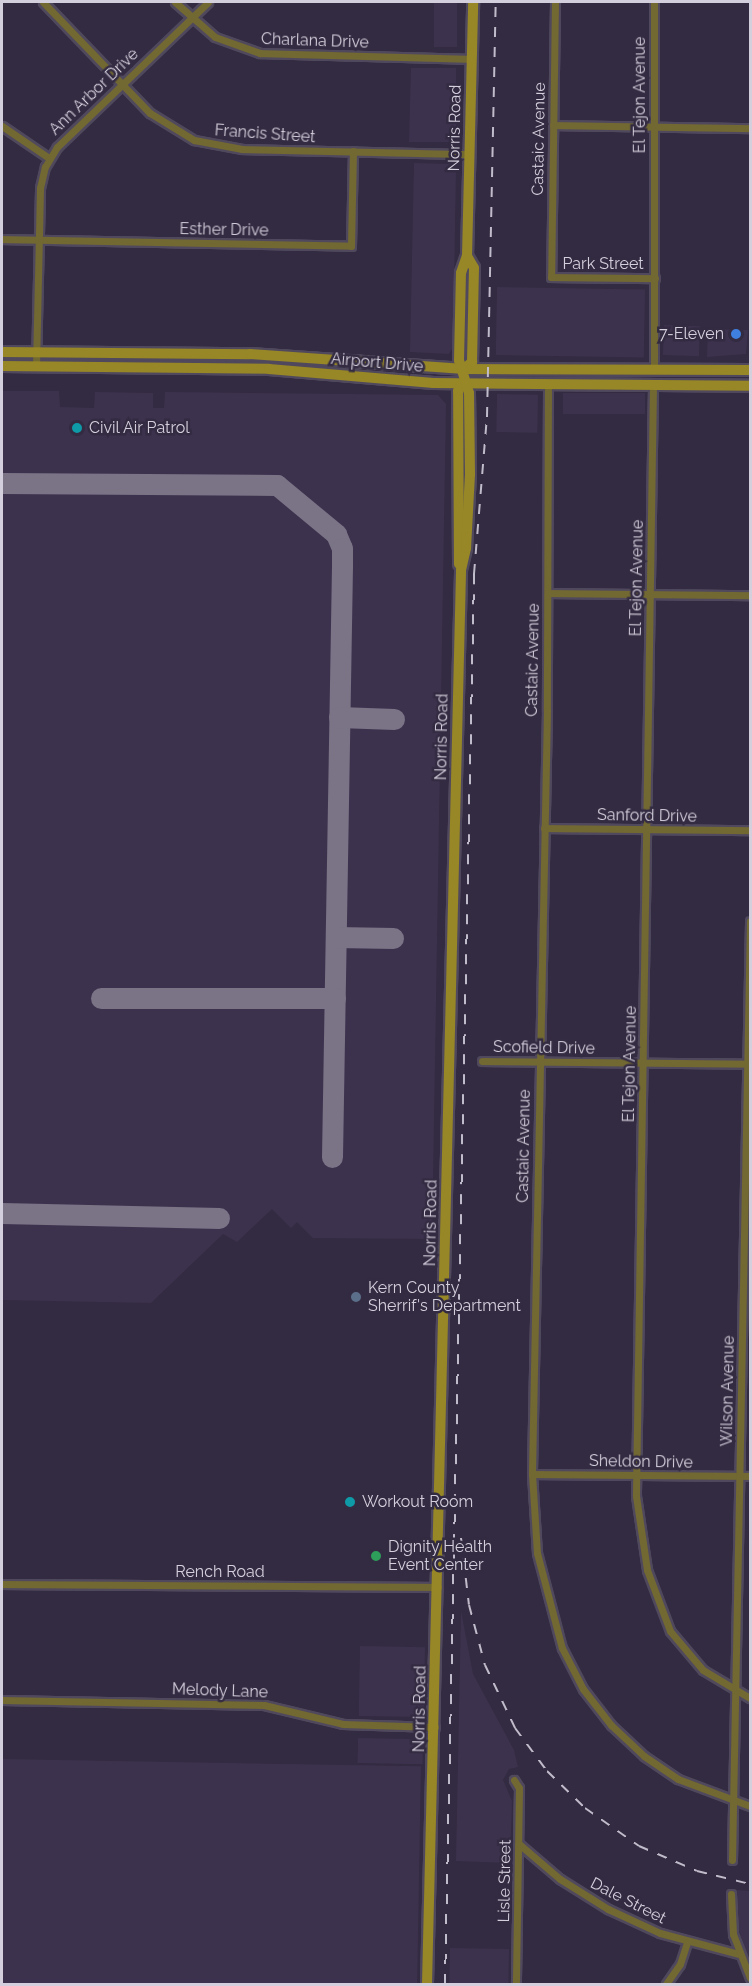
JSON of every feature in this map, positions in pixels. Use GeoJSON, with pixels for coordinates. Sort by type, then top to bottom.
{"type":"FeatureCollection","features":[{"type":"Feature","properties":{"kind":"street","name":"Francis Street"},"geometry":{"type":"LineString","coordinates":[[43,2],[122,84],[164,123],[210,145],[470,154]]}},
{"type":"Feature","properties":{"kind":"street","name":"Charlana Drive"},"geometry":{"type":"LineString","coordinates":[[175,2],[215,37],[260,53],[471,58]]}},
{"type":"Feature","properties":{"kind":"street","name":"Ann Arbor Drive"},"geometry":{"type":"LineString","coordinates":[[36,366],[40,188],[49,158],[208,2]]}},
{"type":"Feature","properties":{"kind":"street","name":"Norris Road"},"geometry":{"type":"LineString","coordinates":[[428,1984],[461,570],[457,552],[458,391],[463,383],[464,369],[459,360],[461,284],[467,256],[473,2]]}},
{"type":"Feature","properties":{"kind":"street","name":"Castaic Avenue"},"geometry":{"type":"LineString","coordinates":[[551,277],[555,2]]}},
{"type":"Feature","properties":{"kind":"street","name":"El Tejon Avenue"},"geometry":{"type":"LineString","coordinates":[[654,2],[654,369]]}},
{"type":"Feature","properties":{"kind":"street"},"geometry":{"type":"LineString","coordinates":[[553,125],[750,128]]}},
{"type":"Feature","properties":{"kind":"street"},"geometry":{"type":"LineString","coordinates":[[2,126],[49,158]]}},
{"type":"Feature","properties":{"kind":"street","name":"Esther Drive"},"geometry":{"type":"LineString","coordinates":[[2,239],[351,246],[353,151]]}},
{"type":"Feature","properties":{"kind":"street","name":"Park Street"},"geometry":{"type":"LineString","coordinates":[[551,277],[655,278]]}},
{"type":"Feature","properties":{"kind":"street","name":"Airport Drive"},"geometry":{"type":"LineString","coordinates":[[2,352],[250,354],[464,369],[750,370]]}},
{"type":"Feature","properties":{"kind":"street","name":"Airport Drive"},"geometry":{"type":"LineString","coordinates":[[2,366],[269,369],[463,383],[750,386]]}},
{"type":"Feature","properties":{"kind":"street","name":"Castaic Avenue"},"geometry":{"type":"LineString","coordinates":[[548,385],[548,593],[533,1522],[543,1582],[562,1648],[583,1689],[610,1725],[644,1756],[678,1779],[750,1806]]}},
{"type":"Feature","properties":{"kind":"street","name":"El Tejon Avenue"},"geometry":{"type":"LineString","coordinates":[[653,386],[648,829],[636,1475],[641,1542],[662,1616],[691,1659],[735,1691],[750,1698]]}},
{"type":"Feature","properties":{"kind":"street"},"geometry":{"type":"LineString","coordinates":[[548,593],[750,595]]}},
{"type":"Feature","properties":{"kind":"street","name":"Sanford Drive"},"geometry":{"type":"LineString","coordinates":[[544,828],[750,830]]}},
{"type":"Feature","properties":{"kind":"street","name":"Wilson Avenue"},"geometry":{"type":"LineString","coordinates":[[732,1860],[750,921]]}},
{"type":"Feature","properties":{"kind":"street","name":"Scofield Drive"},"geometry":{"type":"LineString","coordinates":[[482,1061],[749,1064]]}},
{"type":"Feature","properties":{"kind":"street","name":"Sheldon Drive"},"geometry":{"type":"LineString","coordinates":[[532,1474],[750,1476]]}},
{"type":"Feature","properties":{"kind":"street","name":"Rench Road"},"geometry":{"type":"LineString","coordinates":[[2,1584],[438,1587]]}},
{"type":"Feature","properties":{"kind":"street","name":"Melody Lane"},"geometry":{"type":"LineString","coordinates":[[2,1700],[264,1705],[343,1724],[435,1727]]}},
{"type":"Feature","properties":{"kind":"street","name":"Lisle Street"},"geometry":{"type":"LineString","coordinates":[[514,1780],[519,1788],[516,1984]]}},
{"type":"Feature","properties":{"kind":"street","name":"Dale Street"},"geometry":{"type":"LineString","coordinates":[[519,1844],[560,1879],[608,1910],[687,1942],[739,1954]]}},
{"type":"Feature","properties":{"kind":"street"},"geometry":{"type":"LineString","coordinates":[[731,1894],[730,1917],[739,1954],[750,1978]]}},
{"type":"Feature","properties":{"kind":"street"},"geometry":{"type":"LineString","coordinates":[[666,1984],[680,1964],[687,1942]]}},
{"type":"Feature","properties":{"kind":"shaded area"},"geometry":{"type":"Polygon","coordinates":[[[434,2],[457,2],[457,47],[434,47],[434,2]]]}},
{"type":"Feature","properties":{"kind":"shaded area"},"geometry":{"type":"Polygon","coordinates":[[[411,68],[456,68],[456,136],[451,142],[409,142],[411,68]]]}},
{"type":"Feature","properties":{"kind":"shaded area"},"geometry":{"type":"Polygon","coordinates":[[[414,163],[450,164],[456,168],[453,347],[449,354],[410,352],[414,163]]]}},
{"type":"Feature","properties":{"kind":"shaded area"},"geometry":{"type":"Polygon","coordinates":[[[497,287],[645,290],[644,358],[496,355],[497,287]]]}},
{"type":"Feature","properties":{"kind":"shaded area"},"geometry":{"type":"Polygon","coordinates":[[[664,325],[700,326],[699,356],[663,355],[664,325]]]}},
{"type":"Feature","properties":{"kind":"shaded area"},"geometry":{"type":"Polygon","coordinates":[[[708,329],[748,330],[746,354],[707,357],[708,329]]]}},
{"type":"Feature","properties":{"kind":"shaded area"},"geometry":{"type":"Polygon","coordinates":[[[2,391],[59,391],[60,407],[94,408],[95,392],[153,393],[153,408],[164,408],[165,392],[438,395],[446,404],[432,1239],[313,1238],[297,1222],[291,1228],[272,1209],[237,1242],[223,1234],[151,1303],[2,1300],[2,391]]]}},
{"type":"Feature","properties":{"kind":"shaded area"},"geometry":{"type":"Polygon","coordinates":[[[563,393],[645,393],[645,414],[563,414],[563,393]]]}},
{"type":"Feature","properties":{"kind":"shaded area"},"geometry":{"type":"Polygon","coordinates":[[[497,394],[538,395],[537,433],[496,432],[497,394]]]}},
{"type":"Feature","properties":{"kind":"shaded area"},"geometry":{"type":"Polygon","coordinates":[[[461,1611],[473,1674],[514,1750],[518,1767],[509,1769],[503,1780],[512,1801],[510,1863],[456,1861],[461,1611]]]}},
{"type":"Feature","properties":{"kind":"shaded area"},"geometry":{"type":"Polygon","coordinates":[[[360,1646],[425,1647],[424,1717],[359,1716],[360,1646]]]}},
{"type":"Feature","properties":{"kind":"shaded area"},"geometry":{"type":"Polygon","coordinates":[[[358,1738],[423,1739],[423,1764],[358,1763],[358,1738]]]}},
{"type":"Feature","properties":{"kind":"shaded area"},"geometry":{"type":"Polygon","coordinates":[[[2,1759],[421,1766],[417,1984],[2,1984],[2,1759]]]}},
{"type":"Feature","properties":{"kind":"shaded area"},"geometry":{"type":"Polygon","coordinates":[[[737,1890],[750,1891],[750,1965],[739,1930],[737,1890]]]}},
{"type":"Feature","properties":{"kind":"shaded area"},"geometry":{"type":"Polygon","coordinates":[[[450,1948],[509,1949],[508,1984],[449,1984],[450,1948]]]}},
{"type":"Feature","properties":{"kind":"taxiway"},"geometry":{"type":"LineString","coordinates":[[2,483],[277,485],[336,534],[342,548],[342,566],[332,1157]]}},
{"type":"Feature","properties":{"kind":"taxiway"},"geometry":{"type":"LineString","coordinates":[[339,717],[394,719]]}},
{"type":"Feature","properties":{"kind":"taxiway"},"geometry":{"type":"LineString","coordinates":[[336,937],[393,938]]}},
{"type":"Feature","properties":{"kind":"taxiway"},"geometry":{"type":"LineString","coordinates":[[101,998],[335,998]]}},
{"type":"Feature","properties":{"kind":"taxiway"},"geometry":{"type":"LineString","coordinates":[[2,1213],[219,1218]]}},
{"type":"Feature","properties":{"kind":"railway"},"geometry":{"type":"LineString","coordinates":[[445,1984],[474,574],[487,417],[496,2]]}},
{"type":"Feature","properties":{"kind":"railway"},"geometry":{"type":"LineString","coordinates":[[461,1538],[469,1605],[485,1665],[515,1728],[547,1771],[585,1808],[639,1846],[697,1871],[750,1884]]}},
{"type":"Feature","properties":{"kind":"place","name":"7-Eleven"},"geometry":{"type":"Point","coordinates":[736,334]}},
{"type":"Feature","properties":{"kind":"place","name":"Civil Air Patrol"},"geometry":{"type":"Point","coordinates":[77,428]}},
{"type":"Feature","properties":{"kind":"place","name":"Kern County Sherrif's Department"},"geometry":{"type":"Point","coordinates":[356,1297]}},
{"type":"Feature","properties":{"kind":"place","name":"Workout Room"},"geometry":{"type":"Point","coordinates":[350,1502]}},
{"type":"Feature","properties":{"kind":"place","name":"Dignity Health Event Center"},"geometry":{"type":"Point","coordinates":[376,1556]}}]}
